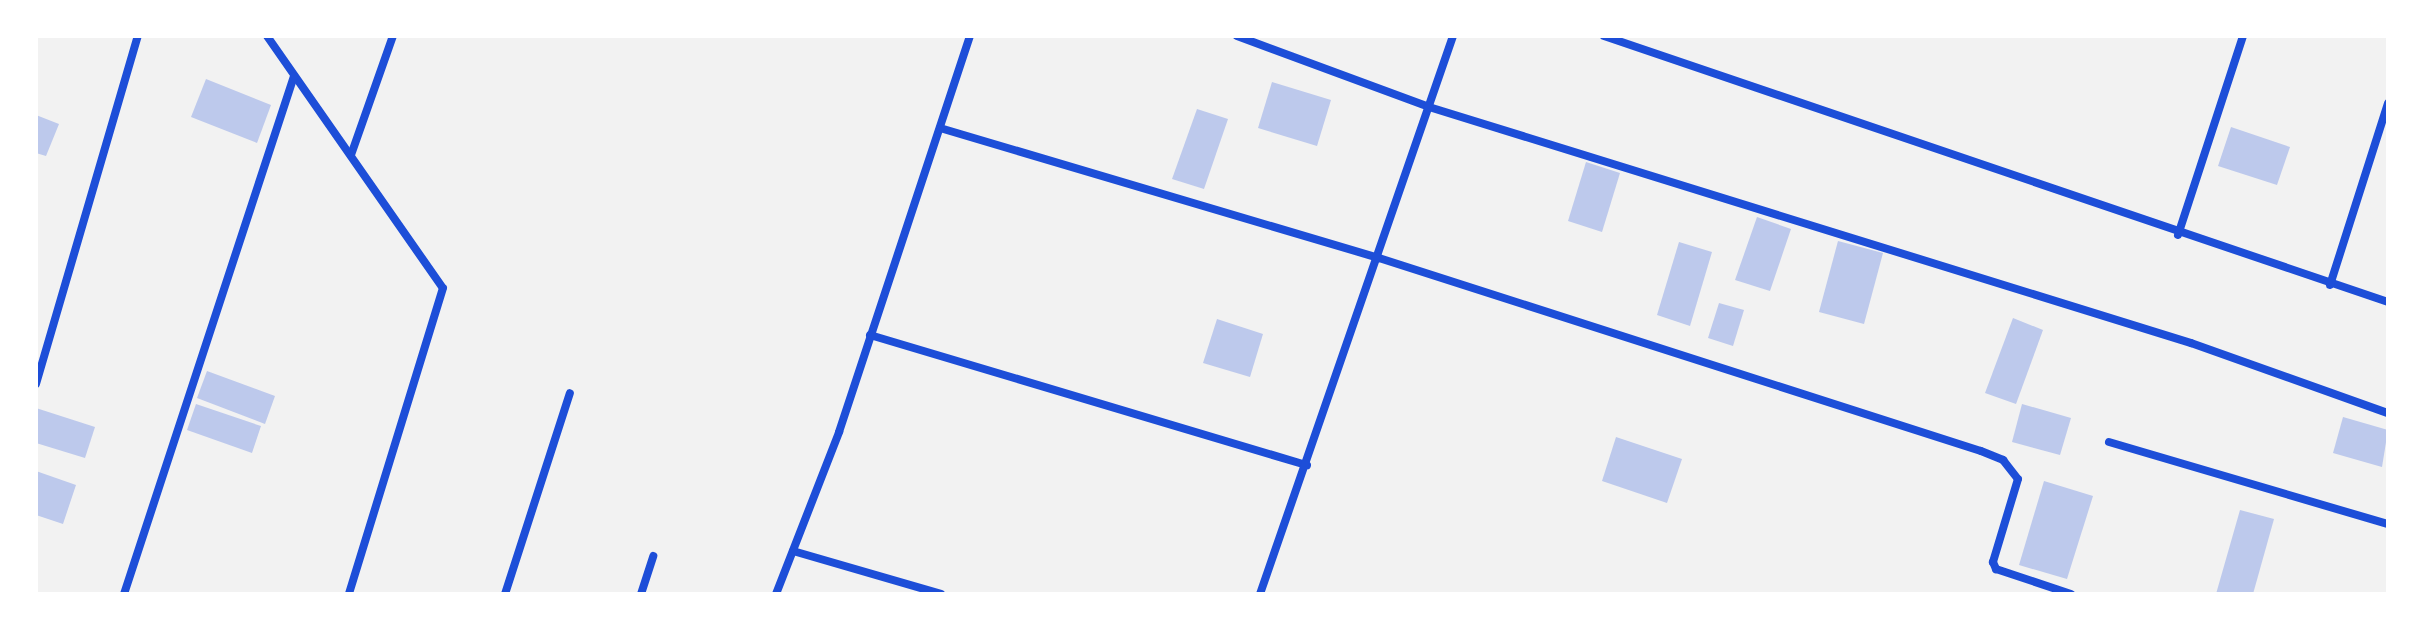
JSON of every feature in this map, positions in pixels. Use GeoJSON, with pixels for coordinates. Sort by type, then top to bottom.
{"type":"FeatureCollection","features":[{"type":"Feature","properties":{"kind":"street"},"geometry":{"type":"LineString","coordinates":[[36,384],[138,36]]}},
{"type":"Feature","properties":{"kind":"street"},"geometry":{"type":"LineString","coordinates":[[267,36],[443,288],[349,594]]}},
{"type":"Feature","properties":{"kind":"street"},"geometry":{"type":"LineString","coordinates":[[351,155],[393,36]]}},
{"type":"Feature","properties":{"kind":"street"},"geometry":{"type":"LineString","coordinates":[[776,594],[870,335],[970,36]]}},
{"type":"Feature","properties":{"kind":"street"},"geometry":{"type":"LineString","coordinates":[[1237,36],[1429,107],[2191,343],[2388,413]]}},
{"type":"Feature","properties":{"kind":"street"},"geometry":{"type":"LineString","coordinates":[[1260,594],[1379,258],[1453,36]]}},
{"type":"Feature","properties":{"kind":"street"},"geometry":{"type":"LineString","coordinates":[[1604,36],[2178,235],[2388,302]]}},
{"type":"Feature","properties":{"kind":"street"},"geometry":{"type":"LineString","coordinates":[[2178,235],[2243,36]]}},
{"type":"Feature","properties":{"kind":"street"},"geometry":{"type":"LineString","coordinates":[[124,594],[294,76]]}},
{"type":"Feature","properties":{"kind":"street"},"geometry":{"type":"LineString","coordinates":[[2330,285],[2388,103]]}},
{"type":"Feature","properties":{"kind":"street"},"geometry":{"type":"LineString","coordinates":[[940,128],[1379,258],[2003,460],[2018,479],[1993,562],[1996,569],[2071,594]]}},
{"type":"Feature","properties":{"kind":"street"},"geometry":{"type":"LineString","coordinates":[[870,335],[1307,465]]}},
{"type":"Feature","properties":{"kind":"street"},"geometry":{"type":"LineString","coordinates":[[505,594],[570,393]]}},
{"type":"Feature","properties":{"kind":"street"},"geometry":{"type":"LineString","coordinates":[[2109,442],[2388,524]]}},
{"type":"Feature","properties":{"kind":"street"},"geometry":{"type":"LineString","coordinates":[[793,551],[941,594]]}},
{"type":"Feature","properties":{"kind":"street"},"geometry":{"type":"LineString","coordinates":[[641,594],[653,556]]}},
{"type":"Feature","properties":{"kind":"building"},"geometry":{"type":"Polygon","coordinates":[[[206,79],[271,105],[257,143],[191,117],[206,79]]]}},
{"type":"Feature","properties":{"kind":"building"},"geometry":{"type":"Polygon","coordinates":[[[1272,82],[1331,100],[1317,146],[1258,128],[1272,82]]]}},
{"type":"Feature","properties":{"kind":"building"},"geometry":{"type":"Polygon","coordinates":[[[1197,109],[1228,119],[1204,189],[1172,179],[1197,109]]]}},
{"type":"Feature","properties":{"kind":"building"},"geometry":{"type":"Polygon","coordinates":[[[36,115],[59,124],[46,156],[36,153],[36,115]]]}},
{"type":"Feature","properties":{"kind":"building"},"geometry":{"type":"Polygon","coordinates":[[[2231,127],[2290,147],[2277,185],[2218,166],[2231,127]]]}},
{"type":"Feature","properties":{"kind":"building"},"geometry":{"type":"Polygon","coordinates":[[[1586,162],[1620,173],[1602,232],[1568,221],[1586,162]]]}},
{"type":"Feature","properties":{"kind":"building"},"geometry":{"type":"Polygon","coordinates":[[[1757,217],[1791,229],[1770,291],[1735,280],[1757,217]]]}},
{"type":"Feature","properties":{"kind":"building"},"geometry":{"type":"Polygon","coordinates":[[[1838,241],[1883,253],[1864,324],[1819,312],[1838,241]]]}},
{"type":"Feature","properties":{"kind":"building"},"geometry":{"type":"Polygon","coordinates":[[[1679,242],[1712,252],[1690,326],[1657,315],[1679,242]]]}},
{"type":"Feature","properties":{"kind":"building"},"geometry":{"type":"Polygon","coordinates":[[[1719,303],[1744,310],[1733,346],[1708,338],[1719,303]]]}},
{"type":"Feature","properties":{"kind":"building"},"geometry":{"type":"Polygon","coordinates":[[[2013,318],[2043,330],[2016,404],[1985,393],[2013,318]]]}},
{"type":"Feature","properties":{"kind":"building"},"geometry":{"type":"Polygon","coordinates":[[[1217,319],[1263,334],[1250,377],[1203,363],[1217,319]]]}},
{"type":"Feature","properties":{"kind":"building"},"geometry":{"type":"Polygon","coordinates":[[[207,371],[275,396],[265,424],[197,398],[207,371]]]}},
{"type":"Feature","properties":{"kind":"building"},"geometry":{"type":"Polygon","coordinates":[[[196,404],[261,426],[252,453],[187,430],[196,404]]]}},
{"type":"Feature","properties":{"kind":"building"},"geometry":{"type":"Polygon","coordinates":[[[2022,404],[2071,418],[2060,455],[2012,442],[2022,404]]]}},
{"type":"Feature","properties":{"kind":"building"},"geometry":{"type":"Polygon","coordinates":[[[36,408],[95,427],[85,458],[36,443],[36,408]]]}},
{"type":"Feature","properties":{"kind":"building"},"geometry":{"type":"Polygon","coordinates":[[[2343,417],[2388,430],[2382,467],[2333,453],[2343,417]]]}},
{"type":"Feature","properties":{"kind":"building"},"geometry":{"type":"Polygon","coordinates":[[[1616,437],[1682,459],[1667,503],[1602,481],[1616,437]]]}},
{"type":"Feature","properties":{"kind":"building"},"geometry":{"type":"Polygon","coordinates":[[[36,471],[76,485],[63,524],[36,515],[36,471]]]}},
{"type":"Feature","properties":{"kind":"building"},"geometry":{"type":"Polygon","coordinates":[[[2044,481],[2093,496],[2067,579],[2019,565],[2044,481]]]}},
{"type":"Feature","properties":{"kind":"building"},"geometry":{"type":"Polygon","coordinates":[[[2240,510],[2274,519],[2253,594],[2216,594],[2240,510]]]}}]}
